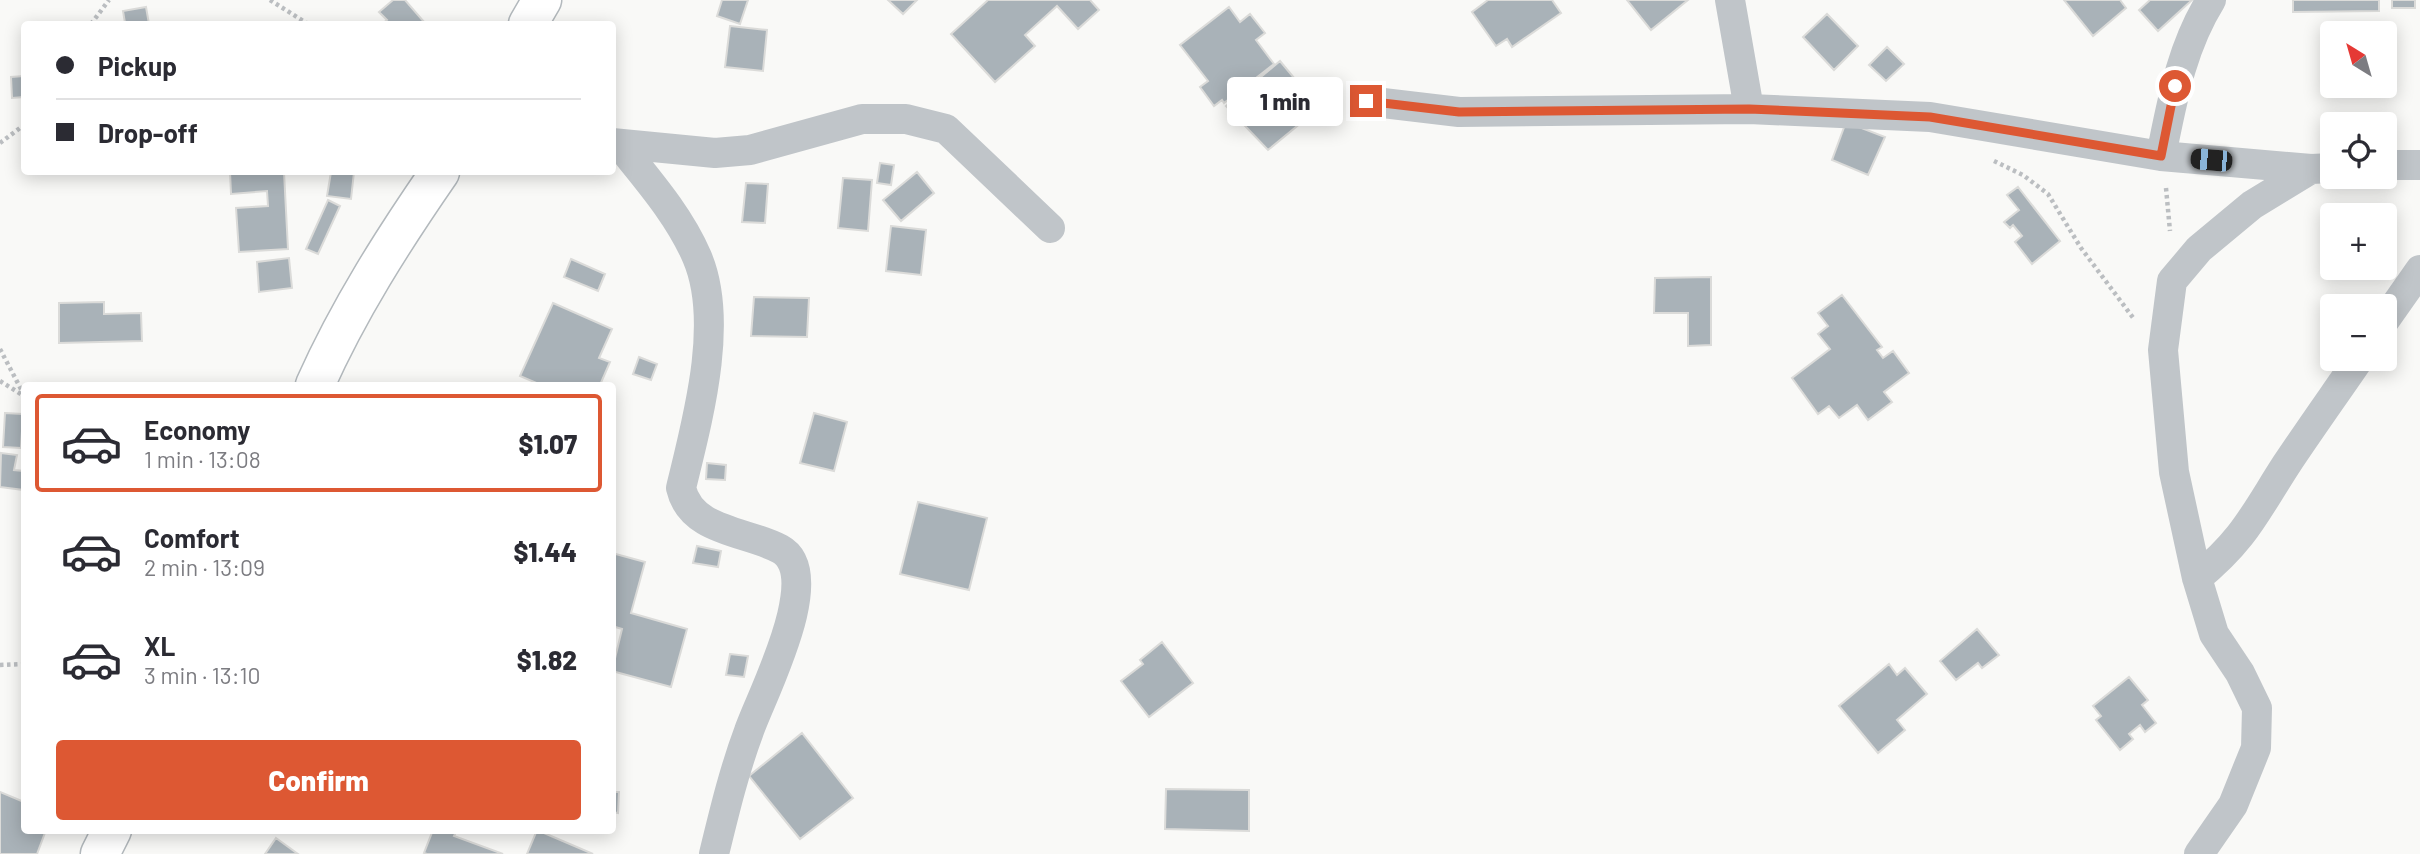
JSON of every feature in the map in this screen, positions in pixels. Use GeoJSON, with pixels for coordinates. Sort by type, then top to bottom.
{"type":"FeatureCollection","features":[{"type":"Feature","properties":{"kind":"main road"},"geometry":{"type":"LineString","coordinates":[[530,21],[542,0]]}},
{"type":"Feature","properties":{"kind":"main road"},"geometry":{"type":"LineString","coordinates":[[317,382],[386,249],[438,175]]}},
{"type":"Feature","properties":{"kind":"main road"},"geometry":{"type":"LineString","coordinates":[[100,854],[110,834]]}},
{"type":"Feature","properties":{"kind":"street"},"geometry":{"type":"LineString","coordinates":[[1730,0],[1749,109]]}},
{"type":"Feature","properties":{"kind":"street"},"geometry":{"type":"LineString","coordinates":[[2161,156],[2175,86],[2194,26],[2211,0]]}},
{"type":"Feature","properties":{"kind":"street"},"geometry":{"type":"LineString","coordinates":[[1366,101],[1459,112],[1749,109],[1930,117],[2161,156],[2320,168]]}},
{"type":"Feature","properties":{"kind":"street"},"geometry":{"type":"LineString","coordinates":[[616,143],[715,153],[750,150],[862,119],[906,119],[946,129],[1050,228]]}},
{"type":"Feature","properties":{"kind":"street"},"geometry":{"type":"LineString","coordinates":[[616,143],[684,232],[698,258],[706,286],[709,341],[699,408],[681,488],[684,499],[694,512],[717,526],[779,547],[788,554],[796,573],[796,595],[787,637],[748,732],[714,854]]}},
{"type":"Feature","properties":{"kind":"street"},"geometry":{"type":"LineString","coordinates":[[2397,165],[2420,165]]}},
{"type":"Feature","properties":{"kind":"street"},"geometry":{"type":"LineString","coordinates":[[2199,854],[2233,805],[2256,748],[2257,708],[2214,634],[2197,578],[2174,472],[2163,350],[2172,281],[2199,249],[2252,205],[2320,169]]}},
{"type":"Feature","properties":{"kind":"street"},"geometry":{"type":"LineString","coordinates":[[2397,303],[2420,270]]}},
{"type":"Feature","properties":{"kind":"street"},"geometry":{"type":"LineString","coordinates":[[2197,578],[2226,555],[2249,527],[2285,467],[2351,371]]}},
{"type":"Feature","properties":{"kind":"path"},"geometry":{"type":"LineString","coordinates":[[93,21],[109,0]]}},
{"type":"Feature","properties":{"kind":"path"},"geometry":{"type":"LineString","coordinates":[[270,0],[303,21]]}},
{"type":"Feature","properties":{"kind":"path"},"geometry":{"type":"LineString","coordinates":[[1981,126],[1980,142],[1986,153],[2001,167],[2023,175],[2048,194],[2081,248],[2118,299],[2163,350]]}},
{"type":"Feature","properties":{"kind":"path"},"geometry":{"type":"LineString","coordinates":[[0,143],[21,127]]}},
{"type":"Feature","properties":{"kind":"path"},"geometry":{"type":"LineString","coordinates":[[2161,156],[2169,215],[2172,281]]}},
{"type":"Feature","properties":{"kind":"path"},"geometry":{"type":"LineString","coordinates":[[0,349],[21,389]]}},
{"type":"Feature","properties":{"kind":"path"},"geometry":{"type":"LineString","coordinates":[[0,382],[21,393]]}},
{"type":"Feature","properties":{"kind":"path"},"geometry":{"type":"LineString","coordinates":[[0,665],[21,664]]}},
{"type":"Feature","properties":{"kind":"building"},"geometry":{"type":"Polygon","coordinates":[[[393,0],[405,0],[423,21],[386,21],[379,12],[393,0]]]}},
{"type":"Feature","properties":{"kind":"building"},"geometry":{"type":"Polygon","coordinates":[[[722,0],[748,0],[740,24],[717,16],[722,0]]]}},
{"type":"Feature","properties":{"kind":"building"},"geometry":{"type":"Polygon","coordinates":[[[888,0],[917,0],[903,14],[888,0]]]}},
{"type":"Feature","properties":{"kind":"building"},"geometry":{"type":"Polygon","coordinates":[[[988,0],[1090,0],[1099,10],[1078,29],[1057,6],[1025,35],[1035,46],[995,82],[951,34],[988,0]]]}},
{"type":"Feature","properties":{"kind":"building"},"geometry":{"type":"Polygon","coordinates":[[[1488,0],[1552,0],[1561,13],[1512,47],[1507,39],[1496,46],[1472,12],[1488,0]]]}},
{"type":"Feature","properties":{"kind":"building"},"geometry":{"type":"Polygon","coordinates":[[[1627,0],[1688,0],[1651,30],[1627,0]]]}},
{"type":"Feature","properties":{"kind":"building"},"geometry":{"type":"Polygon","coordinates":[[[2064,0],[2120,0],[2126,8],[2093,36],[2064,0]]]}},
{"type":"Feature","properties":{"kind":"building"},"geometry":{"type":"Polygon","coordinates":[[[2150,0],[2192,0],[2158,31],[2139,10],[2150,0]]]}},
{"type":"Feature","properties":{"kind":"building"},"geometry":{"type":"Polygon","coordinates":[[[2293,0],[2379,0],[2379,11],[2293,12],[2293,0]]]}},
{"type":"Feature","properties":{"kind":"building"},"geometry":{"type":"Polygon","coordinates":[[[2392,0],[2415,0],[2415,8],[2392,8],[2392,0]]]}},
{"type":"Feature","properties":{"kind":"building"},"geometry":{"type":"Polygon","coordinates":[[[146,7],[148,21],[125,21],[123,11],[146,7]]]}},
{"type":"Feature","properties":{"kind":"building"},"geometry":{"type":"Polygon","coordinates":[[[1229,7],[1240,22],[1250,14],[1265,33],[1256,40],[1274,64],[1224,103],[1222,100],[1214,106],[1200,87],[1208,81],[1180,45],[1229,7]]]}},
{"type":"Feature","properties":{"kind":"building"},"geometry":{"type":"Polygon","coordinates":[[[1827,14],[1858,46],[1834,70],[1803,37],[1827,14]]]}},
{"type":"Feature","properties":{"kind":"building"},"geometry":{"type":"Polygon","coordinates":[[[730,26],[767,30],[763,71],[725,67],[730,26]]]}},
{"type":"Feature","properties":{"kind":"building"},"geometry":{"type":"Polygon","coordinates":[[[1887,47],[1904,64],[1886,81],[1869,65],[1887,47]]]}},
{"type":"Feature","properties":{"kind":"building"},"geometry":{"type":"Polygon","coordinates":[[[1280,61],[1319,108],[1268,150],[1226,106],[1280,61]]]}},
{"type":"Feature","properties":{"kind":"building"},"geometry":{"type":"Polygon","coordinates":[[[21,76],[21,97],[12,98],[11,77],[21,76]]]}},
{"type":"Feature","properties":{"kind":"building"},"geometry":{"type":"Polygon","coordinates":[[[1846,122],[1885,137],[1868,175],[1832,160],[1846,122]]]}},
{"type":"Feature","properties":{"kind":"building"},"geometry":{"type":"Polygon","coordinates":[[[880,163],[894,165],[891,185],[877,183],[880,163]]]}},
{"type":"Feature","properties":{"kind":"building"},"geometry":{"type":"Polygon","coordinates":[[[917,172],[934,193],[901,221],[883,200],[917,172]]]}},
{"type":"Feature","properties":{"kind":"building"},"geometry":{"type":"Polygon","coordinates":[[[230,175],[284,175],[288,249],[239,252],[236,208],[268,206],[267,191],[231,194],[230,175]]]}},
{"type":"Feature","properties":{"kind":"building"},"geometry":{"type":"Polygon","coordinates":[[[330,175],[354,175],[351,199],[327,196],[330,175]]]}},
{"type":"Feature","properties":{"kind":"building"},"geometry":{"type":"Polygon","coordinates":[[[843,178],[872,180],[868,231],[838,228],[843,178]]]}},
{"type":"Feature","properties":{"kind":"building"},"geometry":{"type":"Polygon","coordinates":[[[746,183],[768,184],[765,223],[742,222],[746,183]]]}},
{"type":"Feature","properties":{"kind":"building"},"geometry":{"type":"Polygon","coordinates":[[[2018,187],[2060,241],[2032,264],[2015,242],[2022,236],[2013,225],[2010,228],[2004,222],[2019,210],[2007,195],[2018,187]]]}},
{"type":"Feature","properties":{"kind":"building"},"geometry":{"type":"Polygon","coordinates":[[[328,200],[340,206],[318,254],[306,249],[328,200]]]}},
{"type":"Feature","properties":{"kind":"building"},"geometry":{"type":"Polygon","coordinates":[[[891,226],[926,230],[921,275],[886,271],[891,226]]]}},
{"type":"Feature","properties":{"kind":"building"},"geometry":{"type":"Polygon","coordinates":[[[289,258],[292,288],[259,292],[257,262],[289,258]]]}},
{"type":"Feature","properties":{"kind":"building"},"geometry":{"type":"Polygon","coordinates":[[[571,259],[605,274],[598,291],[564,277],[571,259]]]}},
{"type":"Feature","properties":{"kind":"building"},"geometry":{"type":"Polygon","coordinates":[[[1711,277],[1711,345],[1688,346],[1688,313],[1654,313],[1655,278],[1711,277]]]}},
{"type":"Feature","properties":{"kind":"building"},"geometry":{"type":"Polygon","coordinates":[[[1842,295],[1882,347],[1877,350],[1883,358],[1893,351],[1909,373],[1884,392],[1892,402],[1868,420],[1857,405],[1839,418],[1829,406],[1818,414],[1792,378],[1830,349],[1818,334],[1828,326],[1818,313],[1842,295]]]}},
{"type":"Feature","properties":{"kind":"building"},"geometry":{"type":"Polygon","coordinates":[[[754,297],[809,298],[807,337],[751,336],[754,297]]]}},
{"type":"Feature","properties":{"kind":"building"},"geometry":{"type":"Polygon","coordinates":[[[104,302],[104,314],[141,313],[142,341],[59,343],[59,303],[104,302]]]}},
{"type":"Feature","properties":{"kind":"building"},"geometry":{"type":"Polygon","coordinates":[[[553,303],[612,329],[599,358],[610,362],[601,382],[534,382],[520,376],[553,303]]]}},
{"type":"Feature","properties":{"kind":"building"},"geometry":{"type":"Polygon","coordinates":[[[639,357],[657,364],[651,380],[633,374],[639,357]]]}},
{"type":"Feature","properties":{"kind":"building"},"geometry":{"type":"Polygon","coordinates":[[[5,413],[21,414],[21,448],[3,447],[5,413]]]}},
{"type":"Feature","properties":{"kind":"building"},"geometry":{"type":"Polygon","coordinates":[[[814,413],[847,422],[834,471],[800,463],[814,413]]]}},
{"type":"Feature","properties":{"kind":"building"},"geometry":{"type":"Polygon","coordinates":[[[1,453],[17,455],[14,470],[21,471],[21,490],[0,487],[1,453]]]}},
{"type":"Feature","properties":{"kind":"building"},"geometry":{"type":"Polygon","coordinates":[[[707,463],[726,465],[725,480],[706,479],[707,463]]]}},
{"type":"Feature","properties":{"kind":"building"},"geometry":{"type":"Polygon","coordinates":[[[918,502],[987,518],[969,590],[900,574],[918,502]]]}},
{"type":"Feature","properties":{"kind":"building"},"geometry":{"type":"Polygon","coordinates":[[[697,546],[721,551],[718,567],[693,563],[697,546]]]}},
{"type":"Feature","properties":{"kind":"building"},"geometry":{"type":"Polygon","coordinates":[[[616,554],[645,562],[631,613],[687,629],[671,687],[616,672],[616,654],[622,629],[616,627],[616,554]]]}},
{"type":"Feature","properties":{"kind":"building"},"geometry":{"type":"Polygon","coordinates":[[[1977,629],[1999,655],[1982,668],[1978,663],[1956,680],[1940,661],[1977,629]]]}},
{"type":"Feature","properties":{"kind":"building"},"geometry":{"type":"Polygon","coordinates":[[[1162,642],[1193,683],[1149,717],[1121,681],[1143,664],[1140,660],[1162,642]]]}},
{"type":"Feature","properties":{"kind":"building"},"geometry":{"type":"Polygon","coordinates":[[[730,654],[748,656],[744,677],[726,675],[730,654]]]}},
{"type":"Feature","properties":{"kind":"building"},"geometry":{"type":"Polygon","coordinates":[[[1889,664],[1897,675],[1905,668],[1927,694],[1897,720],[1905,730],[1878,753],[1839,706],[1889,664]]]}},
{"type":"Feature","properties":{"kind":"building"},"geometry":{"type":"Polygon","coordinates":[[[2129,677],[2148,700],[2142,705],[2156,723],[2145,732],[2140,725],[2129,734],[2133,739],[2120,750],[2096,720],[2101,716],[2093,706],[2129,677]]]}},
{"type":"Feature","properties":{"kind":"building"},"geometry":{"type":"Polygon","coordinates":[[[802,733],[853,798],[800,839],[749,776],[802,733]]]}},
{"type":"Feature","properties":{"kind":"building"},"geometry":{"type":"Polygon","coordinates":[[[1166,789],[1249,790],[1249,831],[1165,829],[1166,789]]]}},
{"type":"Feature","properties":{"kind":"building"},"geometry":{"type":"Polygon","coordinates":[[[0,792],[21,801],[21,834],[44,834],[37,854],[0,854],[0,792]]]}},
{"type":"Feature","properties":{"kind":"building"},"geometry":{"type":"Polygon","coordinates":[[[616,792],[619,792],[616,813],[616,792]]]}},
{"type":"Feature","properties":{"kind":"building"},"geometry":{"type":"Polygon","coordinates":[[[431,834],[455,834],[454,836],[503,854],[427,854],[424,853],[431,834]]]}},
{"type":"Feature","properties":{"kind":"building"},"geometry":{"type":"Polygon","coordinates":[[[535,834],[546,834],[593,854],[527,854],[535,834]]]}},
{"type":"Feature","properties":{"kind":"building"},"geometry":{"type":"Polygon","coordinates":[[[276,838],[298,854],[265,854],[276,838]]]}},
{"type":"Feature","properties":{"kind":"route"},"geometry":{"type":"LineString","coordinates":[[1366,101],[1459,112],[1749,109],[1930,117],[2161,156],[2175,86]]}}]}
